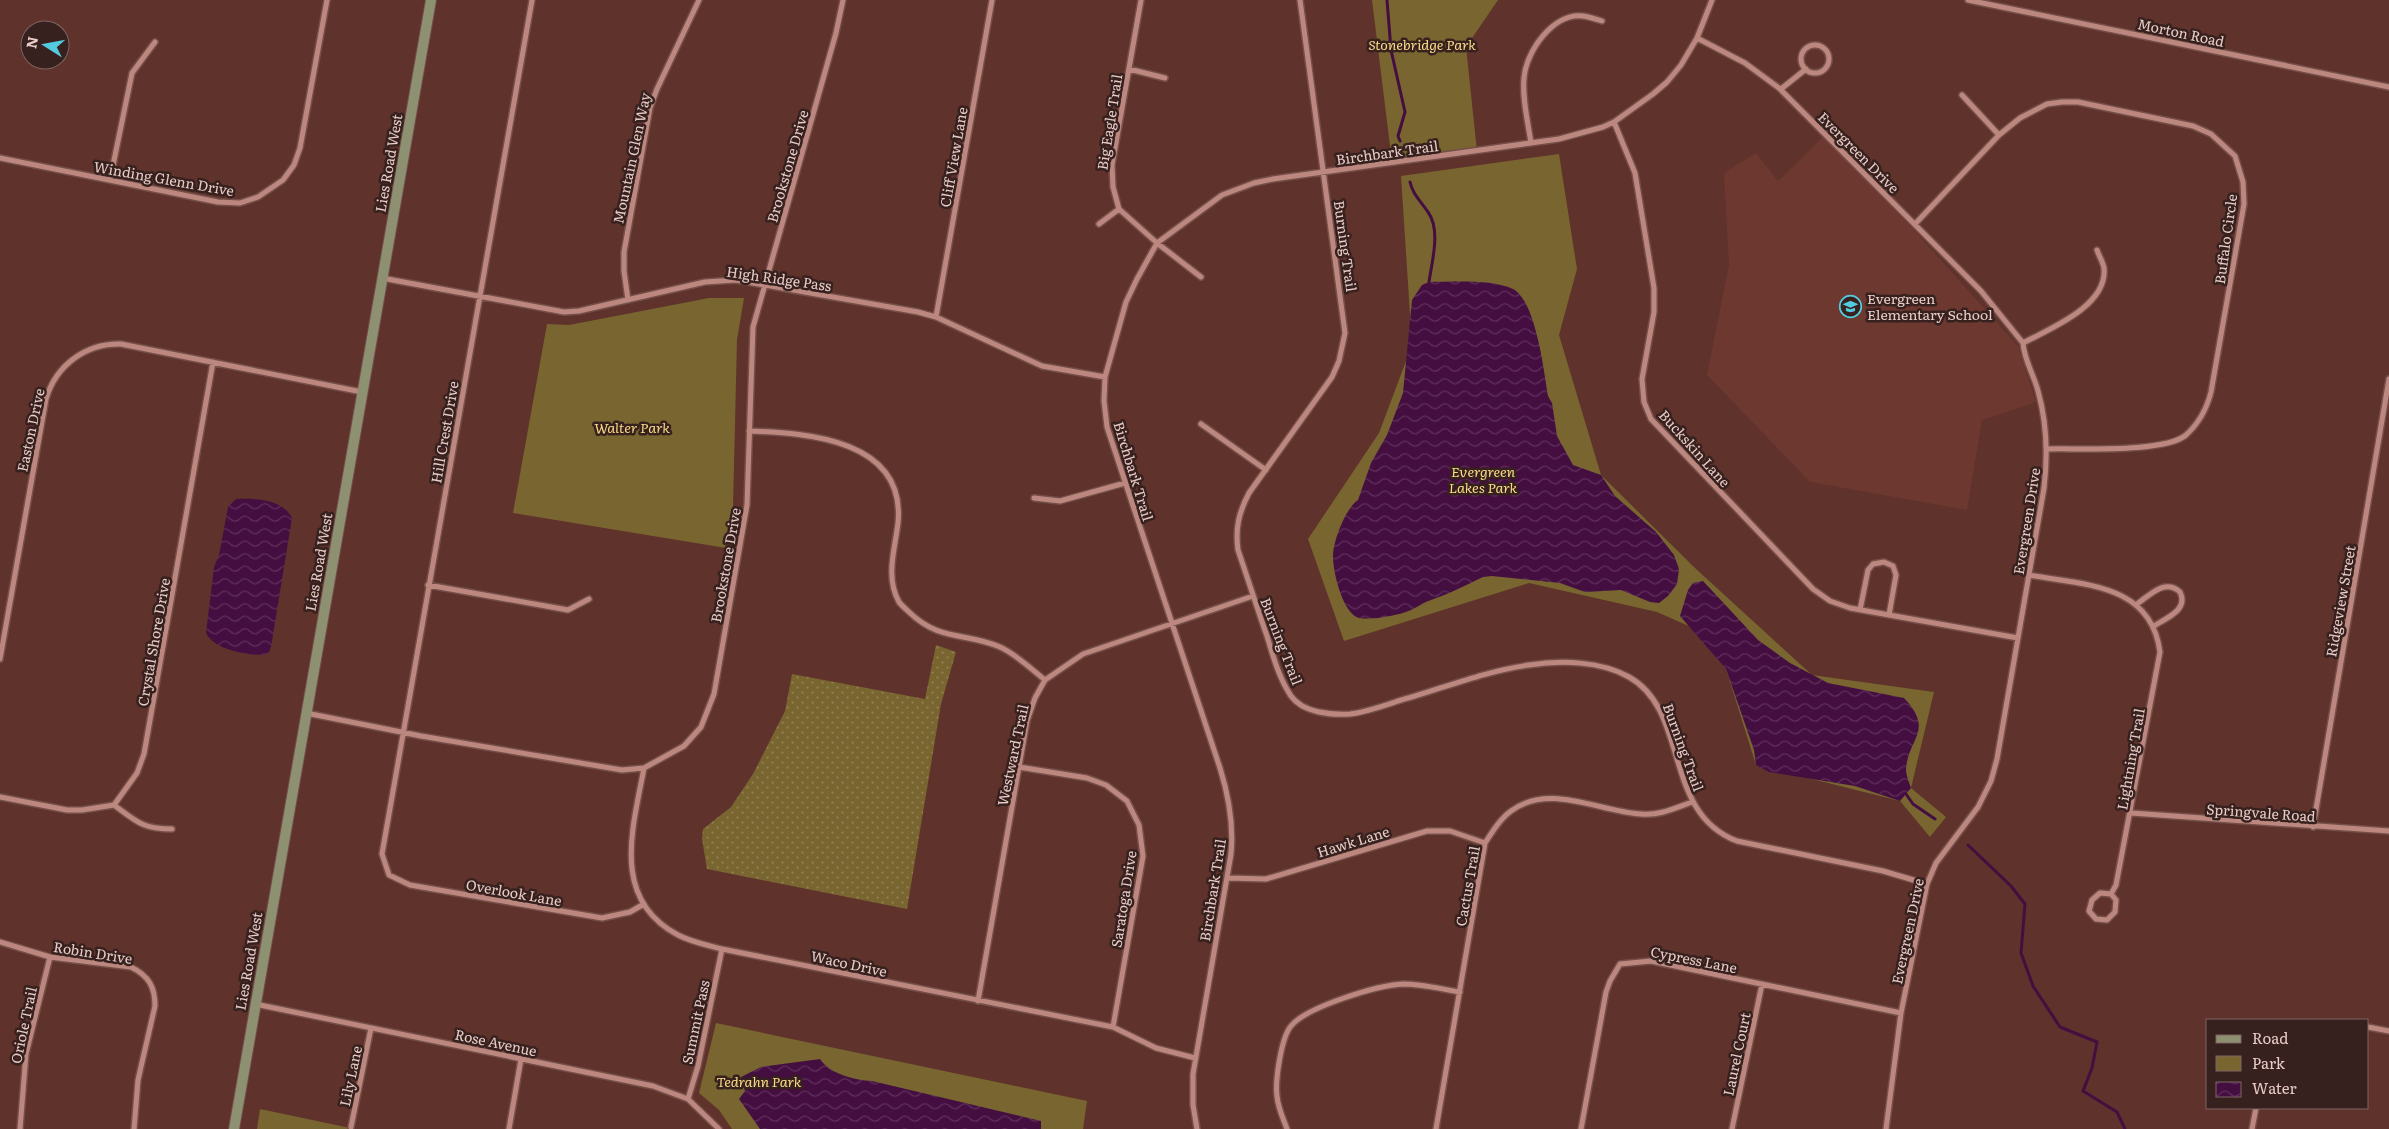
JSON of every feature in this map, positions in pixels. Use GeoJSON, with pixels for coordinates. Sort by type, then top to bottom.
{"type":"FeatureCollection","features":[{"type":"Feature","properties":{"kind":"street","name":"Winding Glenn Drive"},"geometry":{"type":"LineString","coordinates":[[0,158],[231,203],[258,197],[283,180],[294,165],[300,148],[327,0]]}},
{"type":"Feature","properties":{"kind":"street","name":"Lies Road West"},"geometry":{"type":"LineString","coordinates":[[234,1129],[305,713],[431,0]]}},
{"type":"Feature","properties":{"kind":"street","name":"Hill Crest Drive"},"geometry":{"type":"LineString","coordinates":[[385,868],[382,846],[532,0]]}},
{"type":"Feature","properties":{"kind":"street","name":"Mountain Glen Way"},"geometry":{"type":"LineString","coordinates":[[628,300],[624,271],[624,252],[650,108],[657,89],[700,0]]}},
{"type":"Feature","properties":{"kind":"street","name":"Brookstone Drive"},"geometry":{"type":"LineString","coordinates":[[305,713],[610,769],[644,768],[684,746],[701,727],[710,710],[714,694],[746,514],[751,340],[764,285],[836,33],[843,0]]}},
{"type":"Feature","properties":{"kind":"street","name":"Cliff View Lane"},"geometry":{"type":"LineString","coordinates":[[936,317],[992,0]]}},
{"type":"Feature","properties":{"kind":"street","name":"Big Eagle Trail"},"geometry":{"type":"LineString","coordinates":[[1119,209],[1113,188],[1112,165],[1141,0]]}},
{"type":"Feature","properties":{"kind":"street","name":"Burning Trail"},"geometry":{"type":"LineString","coordinates":[[1300,0],[1344,318],[1343,348],[1332,377],[1245,500],[1237,522],[1238,550],[1275,661],[1291,696],[1299,704],[1310,710],[1338,714],[1358,712],[1529,665],[1582,664],[1621,673],[1638,683],[1654,698],[1692,802],[1711,826],[1737,841],[1883,871],[1926,884]]}},
{"type":"Feature","properties":{"kind":"street","name":"Birchbark Trail"},"geometry":{"type":"LineString","coordinates":[[1197,1129],[1193,1093],[1195,1058],[1232,845],[1228,796],[1125,483],[1105,416],[1105,377],[1131,291],[1158,243],[1222,195],[1233,190],[1272,179],[1575,136],[1614,122],[1653,94],[1667,82],[1681,65],[1697,38],[1712,0]]}},
{"type":"Feature","properties":{"kind":"street","name":"Morton Road"},"geometry":{"type":"LineString","coordinates":[[1968,0],[2389,86]]}},
{"type":"Feature","properties":{"kind":"street"},"geometry":{"type":"LineString","coordinates":[[1531,143],[1523,79],[1527,60],[1532,50],[1551,27],[1566,20],[1582,15],[1602,21]]}},
{"type":"Feature","properties":{"kind":"street","name":"Evergreen Drive"},"geometry":{"type":"LineString","coordinates":[[1697,38],[1745,63],[1781,89],[1981,291],[2023,343],[2024,353],[2038,389],[2043,412],[2047,449],[2044,488],[1997,759],[1990,781],[1978,807],[1936,863],[1926,884],[1901,1013],[1886,1129]]}},
{"type":"Feature","properties":{"kind":"street"},"geometry":{"type":"LineString","coordinates":[[110,180],[132,73],[156,42]]}},
{"type":"Feature","properties":{"kind":"street"},"geometry":{"type":"LineString","coordinates":[[1816,45],[1824,48],[1829,60],[1825,68],[1818,72],[1806,69],[1801,61],[1806,48],[1816,45]]}},
{"type":"Feature","properties":{"kind":"street","name":"Big Eagle Trail"},"geometry":{"type":"LineString","coordinates":[[1128,69],[1165,78]]}},
{"type":"Feature","properties":{"kind":"street"},"geometry":{"type":"LineString","coordinates":[[1781,89],[1806,69]]}},
{"type":"Feature","properties":{"kind":"street"},"geometry":{"type":"LineString","coordinates":[[1962,94],[1999,135]]}},
{"type":"Feature","properties":{"kind":"street","name":"Buffalo Circle"},"geometry":{"type":"LineString","coordinates":[[1915,224],[1999,135],[2020,118],[2047,104],[2078,102],[2193,126],[2218,138],[2235,156],[2243,182],[2244,204],[2211,392],[2199,418],[2185,436],[2155,446],[2047,449]]}},
{"type":"Feature","properties":{"kind":"street","name":"Buckskin Lane"},"geometry":{"type":"LineString","coordinates":[[1614,122],[1635,173],[1654,288],[1654,312],[1642,379],[1644,402],[1651,419],[1814,589],[1830,601],[1860,610],[2018,638]]}},
{"type":"Feature","properties":{"kind":"street"},"geometry":{"type":"LineString","coordinates":[[1098,224],[1119,209],[1201,277]]}},
{"type":"Feature","properties":{"kind":"street"},"geometry":{"type":"LineString","coordinates":[[2023,343],[2074,316],[2091,300],[2102,284],[2104,269],[2097,250]]}},
{"type":"Feature","properties":{"kind":"street","name":"High Ridge Pass"},"geometry":{"type":"LineString","coordinates":[[382,278],[564,312],[718,280],[736,280],[918,312],[936,317],[1042,366],[1105,377]]}},
{"type":"Feature","properties":{"kind":"street","name":"Easton Drive"},"geometry":{"type":"LineString","coordinates":[[0,659],[46,399],[64,366],[89,349],[112,344],[129,345],[362,392]]}},
{"type":"Feature","properties":{"kind":"street","name":"Crystal Shore Drive"},"geometry":{"type":"LineString","coordinates":[[114,805],[137,773],[144,754],[213,362]]}},
{"type":"Feature","properties":{"kind":"street","name":"Ridgeview Street"},"geometry":{"type":"LineString","coordinates":[[2313,827],[2389,379]]}},
{"type":"Feature","properties":{"kind":"street"},"geometry":{"type":"LineString","coordinates":[[1201,424],[1266,470]]}},
{"type":"Feature","properties":{"kind":"street"},"geometry":{"type":"LineString","coordinates":[[749,431],[776,432],[840,443],[857,448],[872,458],[880,466],[896,495],[898,524],[891,566],[899,602],[917,620],[931,629],[1001,647],[1045,680]]}},
{"type":"Feature","properties":{"kind":"street"},"geometry":{"type":"LineString","coordinates":[[1034,498],[1060,502],[1125,483]]}},
{"type":"Feature","properties":{"kind":"street"},"geometry":{"type":"LineString","coordinates":[[1860,610],[1868,570],[1873,564],[1884,562],[1893,566],[1896,575],[1889,615]]}},
{"type":"Feature","properties":{"kind":"street","name":"Lightning Trail"},"geometry":{"type":"LineString","coordinates":[[2029,575],[2112,590],[2137,604],[2154,626],[2160,652],[2131,814],[2116,885],[2112,894]]}},
{"type":"Feature","properties":{"kind":"street"},"geometry":{"type":"LineString","coordinates":[[428,586],[568,610],[589,599]]}},
{"type":"Feature","properties":{"kind":"street"},"geometry":{"type":"LineString","coordinates":[[2137,604],[2162,586],[2172,586],[2180,592],[2183,603],[2180,609],[2154,626]]}},
{"type":"Feature","properties":{"kind":"street","name":"Westward Trail"},"geometry":{"type":"LineString","coordinates":[[978,1000],[1030,711],[1045,680],[1083,654],[1253,596]]}},
{"type":"Feature","properties":{"kind":"street","name":"Saratoga Drive"},"geometry":{"type":"LineString","coordinates":[[1019,767],[1087,778],[1106,785],[1127,801],[1139,825],[1143,856],[1113,1028]]}},
{"type":"Feature","properties":{"kind":"street","name":"Waco Drive"},"geometry":{"type":"LineString","coordinates":[[644,768],[630,852],[632,874],[644,904],[664,926],[677,935],[722,949],[1113,1028],[1156,1048],[1195,1058]]}},
{"type":"Feature","properties":{"kind":"street"},"geometry":{"type":"LineString","coordinates":[[0,797],[67,810],[114,805],[135,821],[152,829],[172,829]]}},
{"type":"Feature","properties":{"kind":"street","name":"Cactus Trail"},"geometry":{"type":"LineString","coordinates":[[1436,1129],[1485,843],[1498,824],[1511,810],[1538,800],[1562,799],[1641,814],[1666,812],[1692,802]]}},
{"type":"Feature","properties":{"kind":"street","name":"Springvale Road"},"geometry":{"type":"LineString","coordinates":[[2131,814],[2389,831]]}},
{"type":"Feature","properties":{"kind":"street","name":"Hawk Lane"},"geometry":{"type":"LineString","coordinates":[[1227,878],[1266,879],[1428,832],[1450,831],[1485,843]]}},
{"type":"Feature","properties":{"kind":"street","name":"Overlook Lane"},"geometry":{"type":"LineString","coordinates":[[385,868],[389,875],[410,885],[593,917],[610,917],[630,912],[644,904]]}},
{"type":"Feature","properties":{"kind":"street","name":"Lightning Trail"},"geometry":{"type":"LineString","coordinates":[[2100,894],[2112,894],[2116,900],[2115,912],[2107,920],[2096,919],[2090,911],[2092,900],[2100,894]]}},
{"type":"Feature","properties":{"kind":"street","name":"Robin Drive"},"geometry":{"type":"LineString","coordinates":[[0,942],[50,957],[131,967],[140,971],[152,982],[155,1006],[138,1080],[134,1129]]}},
{"type":"Feature","properties":{"kind":"street","name":"Summit Pass"},"geometry":{"type":"LineString","coordinates":[[688,1099],[698,1066],[722,949]]}},
{"type":"Feature","properties":{"kind":"street","name":"Oriole Trail"},"geometry":{"type":"LineString","coordinates":[[20,1129],[26,1054],[50,957]]}},
{"type":"Feature","properties":{"kind":"street","name":"Cypress Lane"},"geometry":{"type":"LineString","coordinates":[[1581,1129],[1606,992],[1620,964],[1651,961],[1901,1013]]}},
{"type":"Feature","properties":{"kind":"street"},"geometry":{"type":"LineString","coordinates":[[1287,1129],[1279,1109],[1277,1081],[1284,1042],[1290,1027],[1300,1018],[1327,1004],[1392,985],[1414,984],[1460,992]]}},
{"type":"Feature","properties":{"kind":"street","name":"Laurel Court"},"geometry":{"type":"LineString","coordinates":[[1732,1129],[1762,984]]}},
{"type":"Feature","properties":{"kind":"street","name":"Rose Avenue"},"geometry":{"type":"LineString","coordinates":[[255,1004],[653,1086],[688,1099],[719,1129]]}},
{"type":"Feature","properties":{"kind":"street","name":"Lily Lane"},"geometry":{"type":"LineString","coordinates":[[351,1127],[371,1028]]}},
{"type":"Feature","properties":{"kind":"street"},"geometry":{"type":"LineString","coordinates":[[2369,1028],[2389,1031]]}},
{"type":"Feature","properties":{"kind":"street"},"geometry":{"type":"LineString","coordinates":[[509,1129],[520,1059]]}},
{"type":"Feature","properties":{"kind":"street"},"geometry":{"type":"LineString","coordinates":[[2252,1129],[2256,1109]]}},
{"type":"Feature","properties":{"kind":"shaded area","name":"Evergreen Elementary School"},"geometry":{"type":"Polygon","coordinates":[[[1823,137],[1913,229],[2018,346],[2036,402],[1982,420],[1967,510],[1810,482],[1707,375],[1729,265],[1724,173],[1756,153],[1778,181],[1823,137]]]}},
{"type":"Feature","properties":{"kind":"green space","name":"Stonebridge Park"},"geometry":{"type":"Polygon","coordinates":[[[1372,0],[1498,0],[1466,47],[1477,151],[1392,162],[1372,0]]]}},
{"type":"Feature","properties":{"kind":"green space","name":"Evergreen Lakes Park"},"geometry":{"type":"Polygon","coordinates":[[[1559,154],[1577,269],[1559,335],[1601,475],[1695,568],[1812,675],[1934,692],[1911,788],[1946,817],[1930,837],[1900,801],[1756,765],[1726,669],[1691,627],[1657,612],[1529,583],[1344,641],[1308,539],[1379,433],[1412,345],[1401,176],[1559,154]]]}},
{"type":"Feature","properties":{"kind":"green space","name":"Walter Park"},"geometry":{"type":"Polygon","coordinates":[[[709,298],[744,298],[737,340],[733,507],[726,548],[513,513],[547,324],[569,325],[709,298]]]}},
{"type":"Feature","properties":{"kind":"green space"},"geometry":{"type":"Polygon","coordinates":[[[936,645],[956,652],[941,704],[907,909],[707,869],[702,839],[703,829],[731,807],[753,774],[785,711],[792,674],[925,699],[936,645]]]}},
{"type":"Feature","properties":{"kind":"green space","name":"Tedrahn Park"},"geometry":{"type":"Polygon","coordinates":[[[716,1023],[1087,1101],[1083,1129],[732,1129],[719,1110],[699,1093],[716,1023]]]}},
{"type":"Feature","properties":{"kind":"green space"},"geometry":{"type":"Polygon","coordinates":[[[260,1109],[355,1129],[257,1129],[260,1109]]]}},
{"type":"Feature","properties":{"kind":"water"},"geometry":{"type":"Polygon","coordinates":[[[1429,282],[1494,284],[1513,289],[1521,296],[1528,307],[1538,338],[1557,436],[1573,465],[1601,475],[1615,496],[1656,532],[1674,555],[1679,569],[1677,584],[1668,596],[1659,603],[1650,602],[1621,590],[1585,592],[1560,583],[1492,576],[1483,577],[1411,610],[1392,616],[1359,618],[1353,615],[1343,600],[1336,579],[1333,554],[1336,540],[1341,524],[1349,510],[1358,500],[1371,463],[1387,435],[1403,393],[1412,300],[1422,285],[1429,282]]]}},
{"type":"Feature","properties":{"kind":"water"},"geometry":{"type":"Polygon","coordinates":[[[236,499],[251,499],[275,503],[288,512],[292,518],[271,647],[269,652],[264,655],[240,653],[223,647],[216,644],[206,633],[214,567],[219,555],[228,507],[236,499]]]}},
{"type":"Feature","properties":{"kind":"water"},"geometry":{"type":"Polygon","coordinates":[[[1703,581],[1758,640],[1790,663],[1828,683],[1904,698],[1913,709],[1918,719],[1919,727],[1906,769],[1911,788],[1900,801],[1855,786],[1769,772],[1756,765],[1754,750],[1726,669],[1680,616],[1688,590],[1693,583],[1703,581]]]}},
{"type":"Feature","properties":{"kind":"water"},"geometry":{"type":"Polygon","coordinates":[[[820,1059],[830,1069],[850,1078],[872,1081],[1041,1121],[1041,1129],[760,1129],[739,1099],[745,1091],[741,1077],[761,1067],[820,1059]]]}},
{"type":"Feature","properties":{"kind":"waterway"},"geometry":{"type":"LineString","coordinates":[[1387,0],[1391,50],[1405,112],[1398,136],[1400,141]]}},
{"type":"Feature","properties":{"kind":"waterway"},"geometry":{"type":"LineString","coordinates":[[1410,182],[1415,194],[1432,219],[1434,228],[1435,237],[1429,282]]}},
{"type":"Feature","properties":{"kind":"waterway"},"geometry":{"type":"LineString","coordinates":[[1906,794],[1913,804],[1935,819]]}},
{"type":"Feature","properties":{"kind":"waterway"},"geometry":{"type":"LineString","coordinates":[[1968,845],[2011,886],[2025,904],[2021,953],[2033,986],[2060,1027],[2097,1042],[2092,1068],[2083,1091],[2117,1112],[2125,1129]]}},
{"type":"Feature","properties":{"kind":"place","name":"Evergreen Elementary School"},"geometry":{"type":"Point","coordinates":[1851,306]}}]}
